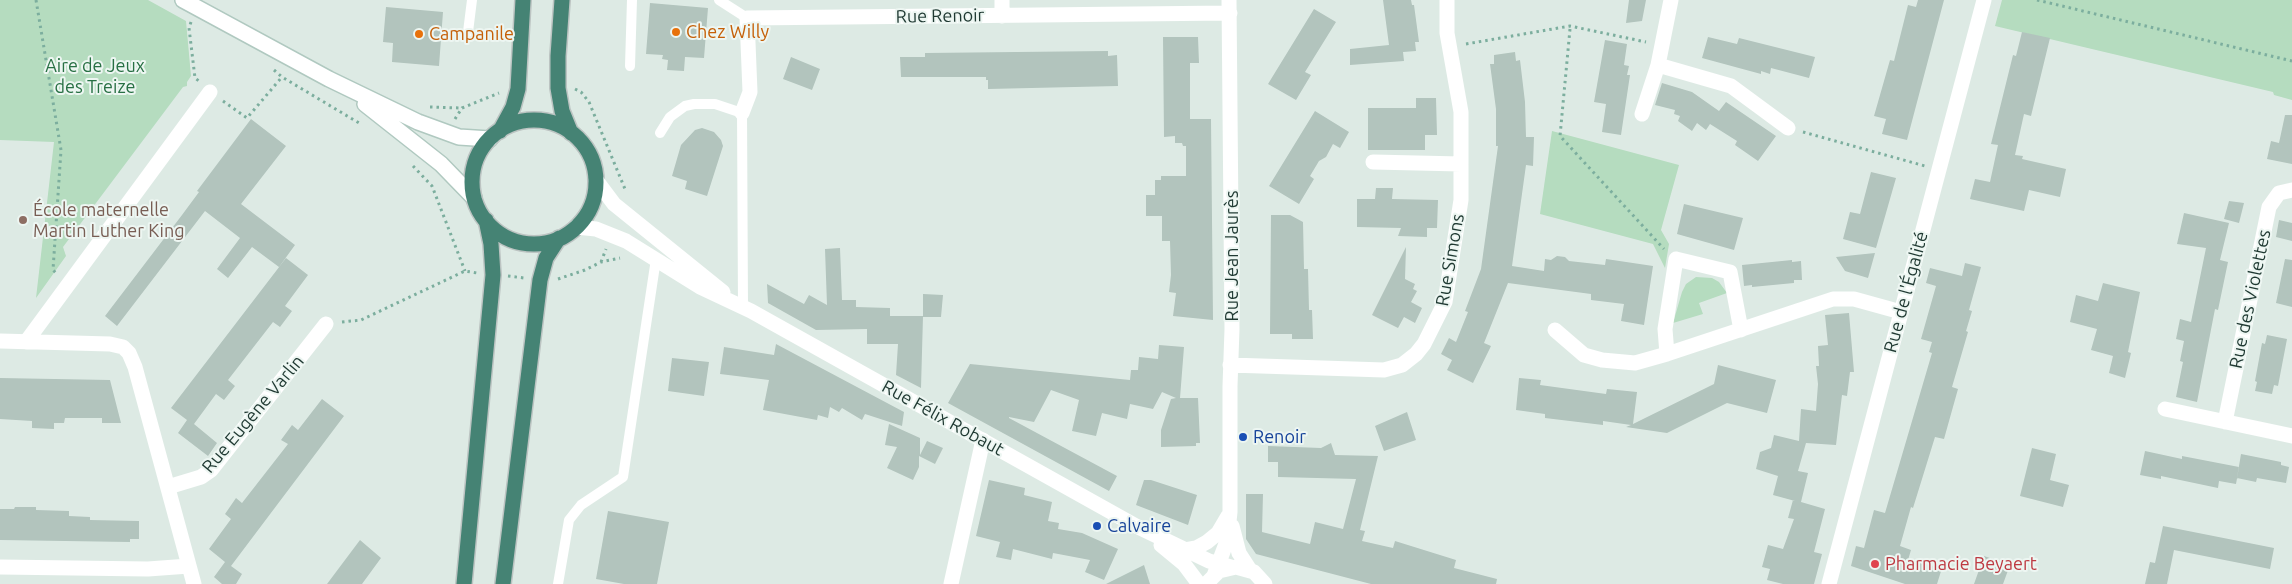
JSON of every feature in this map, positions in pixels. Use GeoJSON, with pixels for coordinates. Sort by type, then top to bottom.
{"type":"FeatureCollection","features":[{"type":"Feature","properties":{"kind":"highway"},"geometry":{"type":"LineString","coordinates":[[495,135],[519,122],[540,121],[559,126],[581,142],[588,154],[596,180],[591,205],[576,227],[559,238],[540,244],[520,242],[500,234],[486,220],[474,198],[472,179],[474,166],[479,154],[495,135],[513,107],[518,89],[523,0]]}},
{"type":"Feature","properties":{"kind":"highway"},"geometry":{"type":"LineString","coordinates":[[562,0],[558,88],[562,111],[571,133]]}},
{"type":"Feature","properties":{"kind":"highway"},"geometry":{"type":"LineString","coordinates":[[464,584],[494,275],[486,220]]}},
{"type":"Feature","properties":{"kind":"highway"},"geometry":{"type":"LineString","coordinates":[[503,584],[540,280],[546,258],[559,238]]}},
{"type":"Feature","properties":{"kind":"street"},"geometry":{"type":"LineString","coordinates":[[183,0],[329,79],[450,134],[471,139],[495,135]]}},
{"type":"Feature","properties":{"kind":"street"},"geometry":{"type":"LineString","coordinates":[[1002,0],[1002,16]]}},
{"type":"Feature","properties":{"kind":"street","name":"Rue Simons"},"geometry":{"type":"LineString","coordinates":[[1230,365],[1373,371],[1394,368],[1416,354],[1424,344],[1442,310],[1447,293],[1461,200],[1460,102],[1449,46],[1446,22],[1447,0]]}},
{"type":"Feature","properties":{"kind":"street"},"geometry":{"type":"LineString","coordinates":[[1642,114],[1658,65],[1671,0]]}},
{"type":"Feature","properties":{"kind":"street","name":"Rue de l'Égalité"},"geometry":{"type":"LineString","coordinates":[[1829,584],[1984,0]]}},
{"type":"Feature","properties":{"kind":"street","name":"Rue Renoir"},"geometry":{"type":"LineString","coordinates":[[747,18],[1002,16],[1230,6]]}},
{"type":"Feature","properties":{"kind":"street","name":"Rue Jean Jaurès"},"geometry":{"type":"LineString","coordinates":[[1218,572],[1228,535],[1230,512],[1230,365],[1232,329],[1230,6]]}},
{"type":"Feature","properties":{"kind":"street"},"geometry":{"type":"LineString","coordinates":[[742,112],[750,92],[747,18]]}},
{"type":"Feature","properties":{"kind":"street"},"geometry":{"type":"LineString","coordinates":[[1658,65],[1731,86],[1788,128]]}},
{"type":"Feature","properties":{"kind":"street"},"geometry":{"type":"LineString","coordinates":[[329,79],[414,141],[456,177],[474,198]]}},
{"type":"Feature","properties":{"kind":"street"},"geometry":{"type":"LineString","coordinates":[[26,342],[210,92]]}},
{"type":"Feature","properties":{"kind":"street"},"geometry":{"type":"LineString","coordinates":[[1372,162],[1461,164]]}},
{"type":"Feature","properties":{"kind":"street","name":"Rue Félix Robaut"},"geometry":{"type":"LineString","coordinates":[[596,180],[614,204],[715,285],[747,308]]}},
{"type":"Feature","properties":{"kind":"street","name":"Rue des Violettes"},"geometry":{"type":"LineString","coordinates":[[2224,422],[2269,207],[2279,193],[2292,190]]}},
{"type":"Feature","properties":{"kind":"street","name":"Rue Félix Robaut"},"geometry":{"type":"LineString","coordinates":[[576,227],[596,229],[612,234],[656,259],[700,288],[747,308],[1136,526],[1185,550],[1218,572],[1261,579]]}},
{"type":"Feature","properties":{"kind":"street"},"geometry":{"type":"LineString","coordinates":[[1667,354],[1665,329],[1676,259],[1730,272],[1740,330]]}},
{"type":"Feature","properties":{"kind":"street"},"geometry":{"type":"LineString","coordinates":[[1555,330],[1577,349],[1594,359],[1635,362],[1667,354],[1832,299],[1854,299],[1901,312]]}},
{"type":"Feature","properties":{"kind":"street","name":"Rue Eugène Varlin"},"geometry":{"type":"LineString","coordinates":[[168,487],[201,477],[211,470],[326,324]]}},
{"type":"Feature","properties":{"kind":"street"},"geometry":{"type":"LineString","coordinates":[[0,342],[110,344],[123,347],[129,353],[135,367],[194,584]]}},
{"type":"Feature","properties":{"kind":"street"},"geometry":{"type":"LineString","coordinates":[[2165,410],[2292,436]]}},
{"type":"Feature","properties":{"kind":"street"},"geometry":{"type":"LineString","coordinates":[[951,584],[984,440]]}},
{"type":"Feature","properties":{"kind":"street"},"geometry":{"type":"LineString","coordinates":[[1185,550],[1202,546],[1212,538],[1223,526],[1230,512]]}},
{"type":"Feature","properties":{"kind":"street","name":"Rue Jean Jaurès"},"geometry":{"type":"LineString","coordinates":[[1230,512],[1237,546],[1261,579]]}},
{"type":"Feature","properties":{"kind":"street","name":"Rue Félix Robaut"},"geometry":{"type":"LineString","coordinates":[[1136,526],[1184,564],[1200,584]]}},
{"type":"Feature","properties":{"kind":"street"},"geometry":{"type":"LineString","coordinates":[[0,567],[148,569],[190,566]]}},
{"type":"Feature","properties":{"kind":"lane"},"geometry":{"type":"LineString","coordinates":[[468,32],[472,0]]}},
{"type":"Feature","properties":{"kind":"lane"},"geometry":{"type":"LineString","coordinates":[[630,66],[632,0]]}},
{"type":"Feature","properties":{"kind":"lane"},"geometry":{"type":"LineString","coordinates":[[719,0],[747,18]]}},
{"type":"Feature","properties":{"kind":"lane"},"geometry":{"type":"LineString","coordinates":[[660,133],[670,117],[685,106],[714,104],[742,112],[747,308]]}},
{"type":"Feature","properties":{"kind":"lane"},"geometry":{"type":"LineString","coordinates":[[558,584],[569,520],[581,505],[624,477],[656,259]]}},
{"type":"Feature","properties":{"kind":"path"},"geometry":{"type":"LineString","coordinates":[[36,0],[61,150],[53,270],[68,284]]}},
{"type":"Feature","properties":{"kind":"path"},"geometry":{"type":"LineString","coordinates":[[2037,0],[2292,61]]}},
{"type":"Feature","properties":{"kind":"path"},"geometry":{"type":"LineString","coordinates":[[197,8],[189,28],[195,78],[210,92],[247,118],[282,77]]}},
{"type":"Feature","properties":{"kind":"path"},"geometry":{"type":"LineString","coordinates":[[1449,46],[1570,26],[1662,46]]}},
{"type":"Feature","properties":{"kind":"path"},"geometry":{"type":"LineString","coordinates":[[1570,29],[1560,136],[1655,241],[1676,259]]}},
{"type":"Feature","properties":{"kind":"path"},"geometry":{"type":"LineString","coordinates":[[272,68],[282,77],[368,128]]}},
{"type":"Feature","properties":{"kind":"path"},"geometry":{"type":"LineString","coordinates":[[558,88],[576,89],[585,96],[625,188],[624,193]]}},
{"type":"Feature","properties":{"kind":"path"},"geometry":{"type":"LineString","coordinates":[[452,125],[462,108],[507,89],[518,89]]}},
{"type":"Feature","properties":{"kind":"path"},"geometry":{"type":"LineString","coordinates":[[1788,128],[1938,170]]}},
{"type":"Feature","properties":{"kind":"path"},"geometry":{"type":"LineString","coordinates":[[410,163],[432,186],[465,272]]}},
{"type":"Feature","properties":{"kind":"path"},"geometry":{"type":"LineString","coordinates":[[326,324],[361,320],[465,272],[551,281],[569,277],[602,262],[622,257]]}},
{"type":"Feature","properties":{"kind":"green space","name":"Aire de Jeux des Treize"},"geometry":{"type":"Polygon","coordinates":[[[0,0],[148,0],[186,21],[191,76],[187,86],[183,87],[63,247],[66,256],[36,298],[54,142],[0,140],[0,0]]]}},
{"type":"Feature","properties":{"kind":"green space"},"geometry":{"type":"Polygon","coordinates":[[[2002,0],[2292,0],[2292,100],[2274,95],[2273,92],[1995,26],[2002,0]]]}},
{"type":"Feature","properties":{"kind":"green space"},"geometry":{"type":"Polygon","coordinates":[[[1552,131],[1679,165],[1661,230],[1669,244],[1665,268],[1653,244],[1540,214],[1552,131]]]}},
{"type":"Feature","properties":{"kind":"green space"},"geometry":{"type":"Polygon","coordinates":[[[1696,277],[1712,278],[1719,282],[1727,293],[1699,303],[1703,314],[1673,323],[1686,284],[1696,277]]]}},
{"type":"Feature","properties":{"kind":"building"},"geometry":{"type":"Polygon","coordinates":[[[1383,0],[1411,0],[1412,5],[1414,5],[1419,42],[1415,42],[1416,51],[1403,52],[1404,61],[1350,65],[1350,49],[1389,45],[1383,0]]]}},
{"type":"Feature","properties":{"kind":"building"},"geometry":{"type":"Polygon","coordinates":[[[1629,0],[1646,0],[1642,21],[1626,23],[1629,0]]]}},
{"type":"Feature","properties":{"kind":"building"},"geometry":{"type":"Polygon","coordinates":[[[1918,0],[1944,0],[1907,140],[1882,134],[1886,119],[1874,116],[1890,60],[1894,61],[1908,5],[1916,7],[1918,0]]]}},
{"type":"Feature","properties":{"kind":"building"},"geometry":{"type":"Polygon","coordinates":[[[650,3],[708,8],[704,58],[685,57],[684,71],[667,70],[668,60],[662,59],[663,55],[646,54],[650,3]]]}},
{"type":"Feature","properties":{"kind":"building","name":"Campanile"},"geometry":{"type":"Polygon","coordinates":[[[386,7],[443,12],[439,66],[392,62],[393,43],[383,42],[386,7]]]}},
{"type":"Feature","properties":{"kind":"building"},"geometry":{"type":"Polygon","coordinates":[[[1314,9],[1336,22],[1305,72],[1311,75],[1296,100],[1268,84],[1314,9]]]}},
{"type":"Feature","properties":{"kind":"building"},"geometry":{"type":"Polygon","coordinates":[[[2022,32],[2050,38],[2031,116],[2024,114],[2015,155],[2023,156],[2022,159],[2066,169],[2060,197],[2029,190],[2024,211],[1970,199],[1975,179],[1990,182],[1998,145],[1991,144],[2013,55],[2016,56],[2022,32]]]}},
{"type":"Feature","properties":{"kind":"building"},"geometry":{"type":"Polygon","coordinates":[[[1163,37],[1198,37],[1199,63],[1190,63],[1190,119],[1211,119],[1213,320],[1173,316],[1176,293],[1169,292],[1171,275],[1170,241],[1162,241],[1162,216],[1146,216],[1146,195],[1155,195],[1155,180],[1161,180],[1161,176],[1186,176],[1186,146],[1183,146],[1182,143],[1175,143],[1175,136],[1164,137],[1163,37]]]}},
{"type":"Feature","properties":{"kind":"building"},"geometry":{"type":"Polygon","coordinates":[[[1708,37],[1737,44],[1739,38],[1815,57],[1809,78],[1771,68],[1770,74],[1761,71],[1761,74],[1702,58],[1708,37]]]}},
{"type":"Feature","properties":{"kind":"building"},"geometry":{"type":"Polygon","coordinates":[[[1605,40],[1627,44],[1624,65],[1629,66],[1627,75],[1630,75],[1621,135],[1602,132],[1606,104],[1594,102],[1605,40]]]}},
{"type":"Feature","properties":{"kind":"building"},"geometry":{"type":"Polygon","coordinates":[[[1108,51],[1108,56],[1117,55],[1118,86],[988,89],[986,77],[901,77],[900,57],[925,57],[925,53],[1108,51]]]}},
{"type":"Feature","properties":{"kind":"building"},"geometry":{"type":"Polygon","coordinates":[[[1515,52],[1516,61],[1520,60],[1525,102],[1526,137],[1534,137],[1533,166],[1526,165],[1512,266],[1544,271],[1545,259],[1551,260],[1557,256],[1565,257],[1569,261],[1605,265],[1606,259],[1653,266],[1644,325],[1621,321],[1624,304],[1591,300],[1591,294],[1508,283],[1484,343],[1491,346],[1473,383],[1447,370],[1452,360],[1441,354],[1449,338],[1456,342],[1468,312],[1465,311],[1481,269],[1498,146],[1496,146],[1496,109],[1490,64],[1494,64],[1494,55],[1515,52]]]}},
{"type":"Feature","properties":{"kind":"building"},"geometry":{"type":"Polygon","coordinates":[[[791,57],[820,69],[812,90],[783,79],[791,57]]]}},
{"type":"Feature","properties":{"kind":"building"},"geometry":{"type":"Polygon","coordinates":[[[1662,83],[1692,92],[1719,111],[1726,102],[1776,136],[1758,161],[1735,145],[1737,141],[1710,124],[1706,130],[1697,123],[1692,131],[1678,121],[1680,116],[1674,114],[1675,110],[1655,105],[1662,83]]]}},
{"type":"Feature","properties":{"kind":"building"},"geometry":{"type":"Polygon","coordinates":[[[1416,98],[1436,98],[1437,135],[1425,135],[1425,150],[1368,150],[1368,108],[1416,108],[1416,98]]]}},
{"type":"Feature","properties":{"kind":"building"},"geometry":{"type":"Polygon","coordinates":[[[1315,111],[1349,132],[1340,148],[1333,144],[1326,157],[1319,161],[1310,176],[1314,179],[1299,204],[1269,186],[1315,111]]]}},
{"type":"Feature","properties":{"kind":"building"},"geometry":{"type":"Polygon","coordinates":[[[2285,115],[2292,115],[2292,164],[2267,159],[2271,141],[2279,143],[2285,115]]]}},
{"type":"Feature","properties":{"kind":"building"},"geometry":{"type":"Polygon","coordinates":[[[251,119],[286,146],[241,204],[295,245],[279,267],[252,247],[228,278],[217,269],[240,238],[205,211],[117,326],[105,316],[182,215],[199,192],[197,191],[251,119]]]}},
{"type":"Feature","properties":{"kind":"building"},"geometry":{"type":"Polygon","coordinates":[[[702,128],[714,132],[721,140],[723,146],[707,196],[685,189],[687,181],[672,176],[681,145],[695,130],[702,128]]]}},
{"type":"Feature","properties":{"kind":"building"},"geometry":{"type":"Polygon","coordinates":[[[1871,172],[1896,178],[1876,248],[1843,239],[1850,212],[1860,214],[1871,172]]]}},
{"type":"Feature","properties":{"kind":"building"},"geometry":{"type":"Polygon","coordinates":[[[1376,188],[1393,188],[1392,199],[1438,200],[1437,228],[1427,228],[1427,237],[1398,236],[1401,228],[1357,227],[1357,199],[1375,199],[1376,188]]]}},
{"type":"Feature","properties":{"kind":"building"},"geometry":{"type":"Polygon","coordinates":[[[2229,201],[2244,203],[2239,223],[2224,219],[2229,201]]]}},
{"type":"Feature","properties":{"kind":"building"},"geometry":{"type":"Polygon","coordinates":[[[1684,204],[1743,218],[1734,250],[1677,234],[1684,204]]]}},
{"type":"Feature","properties":{"kind":"building"},"geometry":{"type":"Polygon","coordinates":[[[2184,213],[2229,223],[2220,260],[2228,262],[2218,310],[2215,309],[2197,402],[2176,397],[2183,362],[2180,361],[2184,341],[2176,339],[2180,319],[2191,322],[2206,248],[2177,244],[2184,213]]]}},
{"type":"Feature","properties":{"kind":"building"},"geometry":{"type":"Polygon","coordinates":[[[1271,215],[1290,215],[1303,222],[1304,269],[1308,269],[1309,310],[1312,310],[1313,339],[1292,339],[1292,334],[1270,334],[1271,215]]]}},
{"type":"Feature","properties":{"kind":"building"},"geometry":{"type":"Polygon","coordinates":[[[2279,220],[2292,223],[2292,241],[2276,237],[2279,220]]]}},
{"type":"Feature","properties":{"kind":"building"},"geometry":{"type":"Polygon","coordinates":[[[1406,247],[1405,279],[1415,284],[1413,289],[1417,291],[1411,302],[1422,308],[1415,323],[1404,317],[1398,328],[1372,315],[1406,247]]]}},
{"type":"Feature","properties":{"kind":"building"},"geometry":{"type":"Polygon","coordinates":[[[840,248],[842,300],[856,300],[856,307],[890,308],[890,316],[923,316],[921,388],[896,375],[898,344],[867,344],[867,329],[816,330],[768,303],[767,284],[804,304],[809,295],[827,305],[825,249],[840,248]]]}},
{"type":"Feature","properties":{"kind":"building"},"geometry":{"type":"Polygon","coordinates":[[[1875,253],[1868,278],[1845,271],[1836,257],[1875,253]]]}},
{"type":"Feature","properties":{"kind":"building"},"geometry":{"type":"Polygon","coordinates":[[[286,258],[308,275],[285,306],[292,311],[280,327],[273,322],[228,380],[235,386],[224,400],[216,394],[194,424],[217,443],[208,456],[178,433],[187,420],[171,408],[286,258]]]}},
{"type":"Feature","properties":{"kind":"building"},"geometry":{"type":"Polygon","coordinates":[[[2285,259],[2292,260],[2292,307],[2276,303],[2285,259]]]}},
{"type":"Feature","properties":{"kind":"building"},"geometry":{"type":"Polygon","coordinates":[[[1792,260],[1792,262],[1801,261],[1802,280],[1794,280],[1794,283],[1744,286],[1742,265],[1792,260]]]}},
{"type":"Feature","properties":{"kind":"building"},"geometry":{"type":"Polygon","coordinates":[[[1965,263],[1981,267],[1969,310],[1972,311],[1966,331],[1968,332],[1952,387],[1958,389],[1944,439],[1935,437],[1900,546],[1911,550],[1908,560],[1942,568],[1937,584],[1905,584],[1851,566],[1856,546],[1864,548],[1874,510],[1885,513],[1932,353],[1929,352],[1932,342],[1921,339],[1936,286],[1926,283],[1930,268],[1962,276],[1965,263]]]}},
{"type":"Feature","properties":{"kind":"building"},"geometry":{"type":"Polygon","coordinates":[[[2103,283],[2140,292],[2128,352],[2131,353],[2125,378],[2109,373],[2113,356],[2091,350],[2097,329],[2070,322],[2076,295],[2098,301],[2103,283]]]}},
{"type":"Feature","properties":{"kind":"building"},"geometry":{"type":"Polygon","coordinates":[[[923,294],[943,295],[941,317],[923,317],[923,294]]]}},
{"type":"Feature","properties":{"kind":"building"},"geometry":{"type":"Polygon","coordinates":[[[1849,313],[1854,372],[1850,372],[1847,396],[1842,395],[1836,445],[1806,443],[1798,471],[1808,473],[1801,502],[1825,509],[1814,552],[1822,554],[1814,584],[1783,584],[1767,580],[1770,569],[1762,567],[1768,545],[1783,549],[1794,519],[1788,518],[1793,500],[1773,495],[1778,476],[1756,469],[1760,452],[1771,448],[1774,435],[1799,441],[1801,409],[1816,411],[1818,384],[1816,366],[1819,366],[1818,346],[1828,345],[1825,315],[1849,313]]]}},
{"type":"Feature","properties":{"kind":"building"},"geometry":{"type":"Polygon","coordinates":[[[2267,335],[2287,339],[2278,386],[2274,385],[2272,394],[2255,391],[2262,343],[2265,344],[2267,335]]]}},
{"type":"Feature","properties":{"kind":"building"},"geometry":{"type":"Polygon","coordinates":[[[776,344],[904,412],[902,426],[865,414],[862,420],[842,408],[839,412],[830,407],[828,418],[818,415],[817,420],[763,410],[769,380],[720,374],[724,347],[774,355],[776,344]]]}},
{"type":"Feature","properties":{"kind":"building"},"geometry":{"type":"Polygon","coordinates":[[[1159,345],[1184,347],[1180,398],[1198,398],[1200,443],[1196,443],[1196,446],[1161,447],[1161,430],[1171,399],[1176,398],[1162,392],[1153,409],[1130,404],[1127,419],[1102,413],[1096,436],[1072,431],[1079,400],[1051,390],[1034,422],[1009,417],[1117,476],[1109,491],[948,403],[970,364],[1130,380],[1131,370],[1138,370],[1139,357],[1158,359],[1159,345]]]}},
{"type":"Feature","properties":{"kind":"building"},"geometry":{"type":"Polygon","coordinates":[[[672,358],[709,362],[704,396],[668,391],[672,358]]]}},
{"type":"Feature","properties":{"kind":"building"},"geometry":{"type":"Polygon","coordinates":[[[1718,365],[1776,380],[1767,413],[1727,403],[1667,433],[1626,427],[1631,425],[1603,421],[1603,425],[1545,418],[1545,414],[1516,410],[1519,378],[1541,380],[1540,385],[1606,394],[1607,389],[1637,392],[1633,424],[1714,384],[1718,365]]]}},
{"type":"Feature","properties":{"kind":"building"},"geometry":{"type":"Polygon","coordinates":[[[0,378],[110,380],[121,423],[102,423],[102,418],[65,418],[64,423],[54,423],[54,429],[32,428],[32,421],[0,419],[0,378]]]}},
{"type":"Feature","properties":{"kind":"building"},"geometry":{"type":"Polygon","coordinates":[[[322,399],[344,416],[231,566],[242,574],[236,584],[222,584],[214,577],[225,562],[209,549],[231,519],[225,514],[236,498],[242,503],[288,444],[281,440],[292,425],[298,430],[322,399]]]}},
{"type":"Feature","properties":{"kind":"building"},"geometry":{"type":"Polygon","coordinates":[[[1407,412],[1416,440],[1384,451],[1375,426],[1407,412]]]}},
{"type":"Feature","properties":{"kind":"building"},"geometry":{"type":"Polygon","coordinates":[[[889,424],[920,438],[920,455],[927,441],[943,448],[935,464],[919,456],[919,467],[913,480],[887,468],[897,447],[885,445],[889,424]]]}},
{"type":"Feature","properties":{"kind":"building"},"geometry":{"type":"Polygon","coordinates":[[[1331,443],[1335,455],[1378,456],[1360,530],[1365,531],[1362,541],[1393,548],[1395,541],[1456,560],[1454,568],[1497,579],[1496,584],[1371,584],[1256,554],[1246,539],[1246,494],[1263,494],[1262,532],[1310,544],[1315,522],[1343,529],[1356,479],[1278,477],[1278,462],[1268,462],[1268,446],[1321,448],[1331,443]]]}},
{"type":"Feature","properties":{"kind":"building"},"geometry":{"type":"Polygon","coordinates":[[[2032,448],[2056,454],[2050,480],[2069,485],[2063,507],[2020,496],[2032,448]]]}},
{"type":"Feature","properties":{"kind":"building"},"geometry":{"type":"Polygon","coordinates":[[[2145,451],[2182,459],[2182,456],[2239,467],[2236,484],[2219,481],[2218,488],[2161,476],[2161,479],[2140,475],[2145,451]]]}},
{"type":"Feature","properties":{"kind":"building"},"geometry":{"type":"Polygon","coordinates":[[[2241,454],[2281,462],[2281,465],[2289,467],[2286,483],[2257,478],[2256,482],[2237,478],[2241,454]]]}},
{"type":"Feature","properties":{"kind":"building"},"geometry":{"type":"Polygon","coordinates":[[[989,480],[1025,488],[1024,495],[1052,502],[1048,521],[1059,523],[1058,529],[1082,533],[1118,549],[1104,580],[1085,572],[1090,560],[1053,553],[1052,559],[1013,549],[1011,560],[996,557],[1000,542],[976,536],[989,480]]]}},
{"type":"Feature","properties":{"kind":"building"},"geometry":{"type":"Polygon","coordinates":[[[1144,480],[1151,480],[1197,495],[1188,525],[1136,505],[1144,480]]]}},
{"type":"Feature","properties":{"kind":"building"},"geometry":{"type":"Polygon","coordinates":[[[15,507],[36,507],[36,510],[69,511],[69,516],[90,517],[90,520],[139,521],[139,539],[130,539],[130,542],[0,540],[0,509],[14,509],[15,507]]]}},
{"type":"Feature","properties":{"kind":"building"},"geometry":{"type":"Polygon","coordinates":[[[608,511],[669,522],[657,584],[624,584],[596,579],[608,511]]]}},
{"type":"Feature","properties":{"kind":"building"},"geometry":{"type":"Polygon","coordinates":[[[2163,526],[2274,548],[2270,569],[2174,550],[2167,584],[2145,584],[2150,562],[2155,563],[2163,526]]]}},
{"type":"Feature","properties":{"kind":"building"},"geometry":{"type":"Polygon","coordinates":[[[360,540],[381,558],[362,584],[327,584],[360,540]]]}},
{"type":"Feature","properties":{"kind":"building"},"geometry":{"type":"Polygon","coordinates":[[[1984,556],[2010,565],[2003,584],[1974,584],[1984,556]]]}},
{"type":"Feature","properties":{"kind":"building"},"geometry":{"type":"Polygon","coordinates":[[[1144,565],[1150,584],[1106,584],[1144,565]]]}},
{"type":"Feature","properties":{"kind":"place","name":"Chez Willy"},"geometry":{"type":"Point","coordinates":[676,32]}},
{"type":"Feature","properties":{"kind":"place","name":"Campanile"},"geometry":{"type":"Point","coordinates":[419,34]}},
{"type":"Feature","properties":{"kind":"place","name":"École maternelle Martin Luther King"},"geometry":{"type":"Point","coordinates":[23,220]}},
{"type":"Feature","properties":{"kind":"place","name":"Renoir"},"geometry":{"type":"Point","coordinates":[1243,437]}},
{"type":"Feature","properties":{"kind":"place","name":"Calvaire"},"geometry":{"type":"Point","coordinates":[1097,526]}},
{"type":"Feature","properties":{"kind":"place","name":"Pharmacie Beyaert"},"geometry":{"type":"Point","coordinates":[1875,564]}}]}
